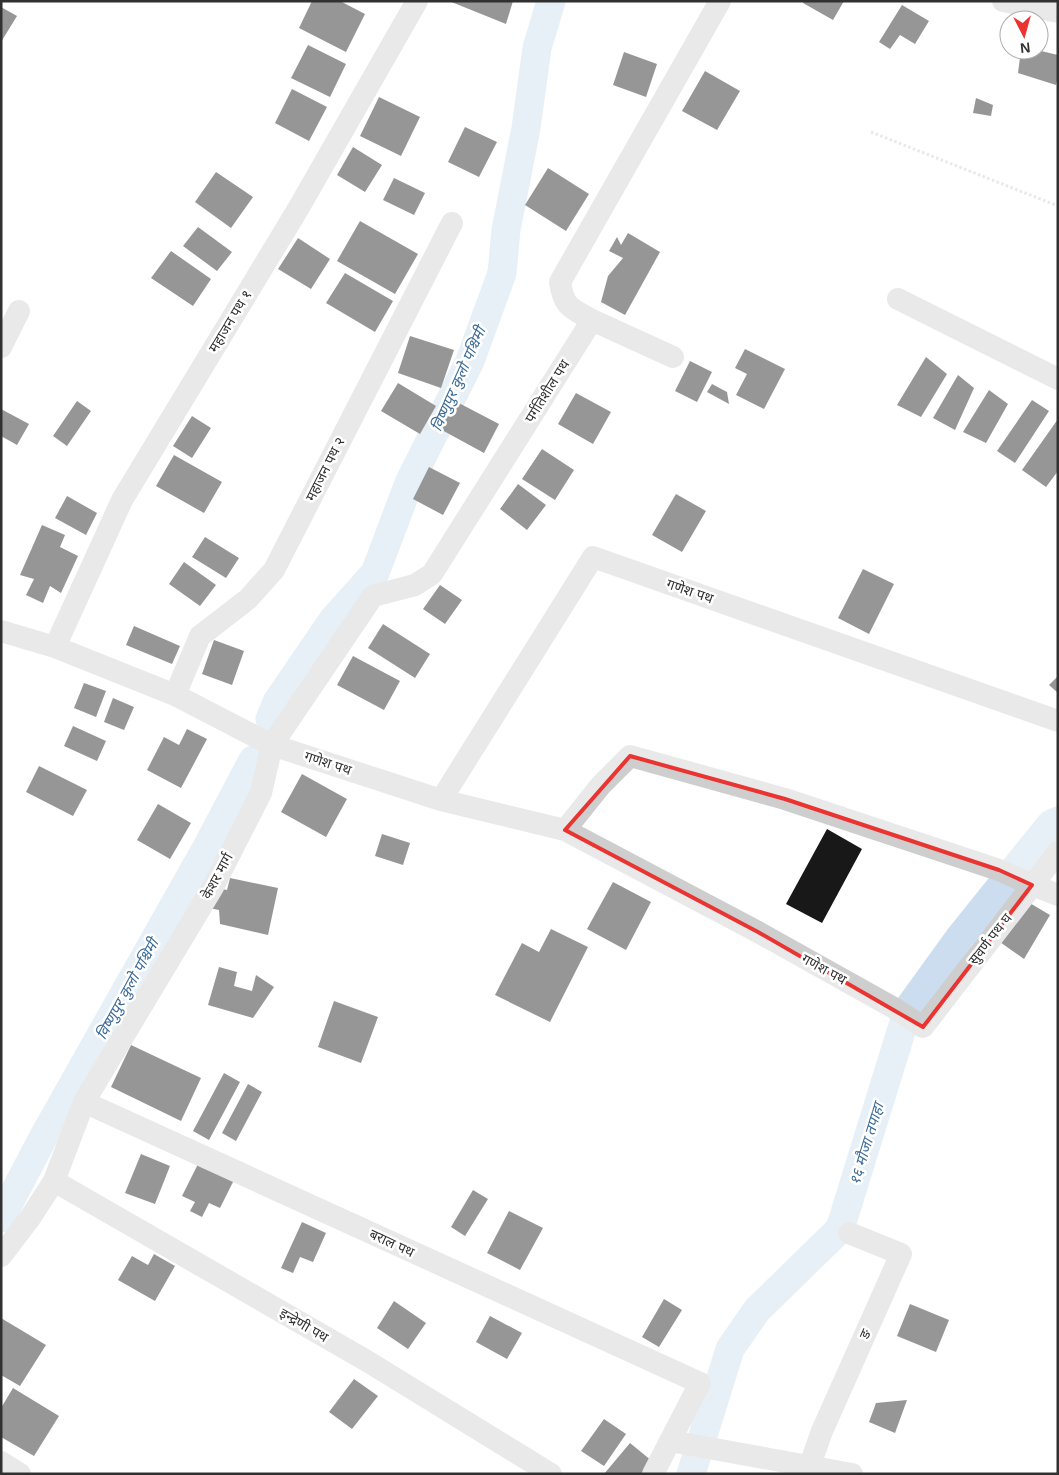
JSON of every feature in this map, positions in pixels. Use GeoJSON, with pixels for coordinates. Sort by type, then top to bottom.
{"type":"FeatureCollection","features":[{"type":"Feature","properties":{"kind":"street","name":"महाजन पथ १"},"geometry":{"type":"LineString","coordinates":[[55,647],[122,500],[298,209],[417,1]]}},
{"type":"Feature","properties":{"kind":"street"},"geometry":{"type":"LineString","coordinates":[[673,357],[592,320],[568,306],[562,297],[560,282],[720,1]]}},
{"type":"Feature","properties":{"kind":"street"},"geometry":{"type":"LineString","coordinates":[[1003,1],[1058,12]]}},
{"type":"Feature","properties":{"kind":"street","name":"महाजन पथ २"},"geometry":{"type":"LineString","coordinates":[[175,695],[200,636],[248,599],[274,570],[452,223]]}},
{"type":"Feature","properties":{"kind":"street"},"geometry":{"type":"LineString","coordinates":[[898,299],[1058,379]]}},
{"type":"Feature","properties":{"kind":"street"},"geometry":{"type":"LineString","coordinates":[[1,347],[19,311]]}},
{"type":"Feature","properties":{"kind":"street","name":"पर्गतिशील पथ"},"geometry":{"type":"LineString","coordinates":[[272,745],[373,596],[415,585],[432,574],[592,320]]}},
{"type":"Feature","properties":{"kind":"street","name":"गणेश पथ"},"geometry":{"type":"LineString","coordinates":[[441,800],[593,557],[1058,721]]}},
{"type":"Feature","properties":{"kind":"street"},"geometry":{"type":"LineString","coordinates":[[1,631],[55,647],[175,695],[272,745]]}},
{"type":"Feature","properties":{"kind":"street","name":"गणेश पथ"},"geometry":{"type":"LineString","coordinates":[[272,745],[441,800],[565,830],[758,932],[894,1008],[923,1027]]}},
{"type":"Feature","properties":{"kind":"street","name":"केशर मार्ग"},"geometry":{"type":"LineString","coordinates":[[1,1256],[54,1182],[84,1102],[213,887],[261,794],[272,745]]}},
{"type":"Feature","properties":{"kind":"street"},"geometry":{"type":"LineString","coordinates":[[565,830],[602,785],[630,756],[785,799],[999,870],[1058,895]]}},
{"type":"Feature","properties":{"kind":"street","name":"सुवर्ण पथ घ"},"geometry":{"type":"LineString","coordinates":[[923,1027],[1058,852]]}},
{"type":"Feature","properties":{"kind":"street","name":"बराल पथ"},"geometry":{"type":"LineString","coordinates":[[84,1102],[700,1384],[670,1440]]}},
{"type":"Feature","properties":{"kind":"street","name":"इन्द्रेणी पथ"},"geometry":{"type":"LineString","coordinates":[[54,1182],[367,1361],[551,1474]]}},
{"type":"Feature","properties":{"kind":"street","name":"ङ"},"geometry":{"type":"LineString","coordinates":[[810,1465],[822,1431],[901,1254],[850,1233]]}},
{"type":"Feature","properties":{"kind":"street"},"geometry":{"type":"LineString","coordinates":[[653,1474],[670,1440],[852,1474]]}},
{"type":"Feature","properties":{"kind":"street"},"geometry":{"type":"LineString","coordinates":[[1,1462],[20,1474]]}},
{"type":"Feature","properties":{"kind":"path"},"geometry":{"type":"LineString","coordinates":[[871,132],[1058,206]]}},
{"type":"Feature","properties":{"kind":"highlighted area"},"geometry":{"type":"Polygon","coordinates":[[[630,756],[785,799],[999,870],[1032,885],[923,1027],[758,932],[565,830],[630,756]]]}},
{"type":"Feature","properties":{"kind":"building"},"geometry":{"type":"Polygon","coordinates":[[[312,1],[340,1],[365,14],[346,52],[299,28],[312,1]]]}},
{"type":"Feature","properties":{"kind":"building"},"geometry":{"type":"Polygon","coordinates":[[[449,1],[513,1],[506,24],[449,1]]]}},
{"type":"Feature","properties":{"kind":"building"},"geometry":{"type":"Polygon","coordinates":[[[804,1],[844,1],[833,20],[803,3],[804,1]]]}},
{"type":"Feature","properties":{"kind":"building"},"geometry":{"type":"Polygon","coordinates":[[[902,5],[929,21],[915,44],[900,35],[890,49],[879,42],[902,5]]]}},
{"type":"Feature","properties":{"kind":"building"},"geometry":{"type":"Polygon","coordinates":[[[1,7],[17,16],[1,42],[1,7]]]}},
{"type":"Feature","properties":{"kind":"building"},"geometry":{"type":"Polygon","coordinates":[[[308,45],[346,64],[330,97],[291,78],[308,45]]]}},
{"type":"Feature","properties":{"kind":"building"},"geometry":{"type":"Polygon","coordinates":[[[624,52],[657,64],[646,97],[613,85],[624,52]]]}},
{"type":"Feature","properties":{"kind":"building"},"geometry":{"type":"Polygon","coordinates":[[[1049,53],[1058,55],[1056,85],[1018,73],[1020,60],[1049,60],[1049,53]]]}},
{"type":"Feature","properties":{"kind":"building"},"geometry":{"type":"Polygon","coordinates":[[[705,71],[740,91],[717,130],[682,111],[705,71]]]}},
{"type":"Feature","properties":{"kind":"building"},"geometry":{"type":"Polygon","coordinates":[[[292,89],[327,107],[309,141],[275,123],[292,89]]]}},
{"type":"Feature","properties":{"kind":"building"},"geometry":{"type":"Polygon","coordinates":[[[379,97],[420,117],[401,156],[360,136],[379,97]]]}},
{"type":"Feature","properties":{"kind":"building"},"geometry":{"type":"Polygon","coordinates":[[[976,98],[993,105],[991,116],[973,113],[976,98]]]}},
{"type":"Feature","properties":{"kind":"building"},"geometry":{"type":"Polygon","coordinates":[[[465,127],[497,142],[479,177],[448,162],[465,127]]]}},
{"type":"Feature","properties":{"kind":"building"},"geometry":{"type":"Polygon","coordinates":[[[353,147],[382,165],[365,192],[337,175],[353,147]]]}},
{"type":"Feature","properties":{"kind":"building"},"geometry":{"type":"Polygon","coordinates":[[[548,168],[589,194],[566,231],[525,205],[548,168]]]}},
{"type":"Feature","properties":{"kind":"building"},"geometry":{"type":"Polygon","coordinates":[[[216,172],[253,197],[231,228],[195,202],[216,172]]]}},
{"type":"Feature","properties":{"kind":"building"},"geometry":{"type":"Polygon","coordinates":[[[394,178],[425,193],[414,215],[383,200],[394,178]]]}},
{"type":"Feature","properties":{"kind":"building"},"geometry":{"type":"Polygon","coordinates":[[[360,221],[418,254],[395,294],[337,261],[360,221]]]}},
{"type":"Feature","properties":{"kind":"building"},"geometry":{"type":"Polygon","coordinates":[[[198,227],[232,252],[217,271],[183,246],[198,227]]]}},
{"type":"Feature","properties":{"kind":"building"},"geometry":{"type":"Polygon","coordinates":[[[628,233],[660,252],[625,315],[601,302],[608,276],[623,258],[609,251],[617,237],[621,245],[628,233]]]}},
{"type":"Feature","properties":{"kind":"building"},"geometry":{"type":"Polygon","coordinates":[[[298,238],[330,259],[311,289],[278,269],[298,238]]]}},
{"type":"Feature","properties":{"kind":"building"},"geometry":{"type":"Polygon","coordinates":[[[171,251],[211,279],[193,306],[151,278],[171,251]]]}},
{"type":"Feature","properties":{"kind":"building"},"geometry":{"type":"Polygon","coordinates":[[[345,273],[393,301],[375,332],[326,303],[345,273]]]}},
{"type":"Feature","properties":{"kind":"building"},"geometry":{"type":"Polygon","coordinates":[[[410,336],[454,350],[441,388],[398,373],[410,336]]]}},
{"type":"Feature","properties":{"kind":"building"},"geometry":{"type":"Polygon","coordinates":[[[745,349],[785,369],[764,409],[736,395],[747,374],[735,368],[745,349]]]}},
{"type":"Feature","properties":{"kind":"building"},"geometry":{"type":"Polygon","coordinates":[[[926,357],[947,374],[921,417],[897,405],[926,357]]]}},
{"type":"Feature","properties":{"kind":"building"},"geometry":{"type":"Polygon","coordinates":[[[690,361],[712,372],[697,402],[675,391],[690,361]]]}},
{"type":"Feature","properties":{"kind":"building"},"geometry":{"type":"Polygon","coordinates":[[[958,375],[974,388],[955,430],[933,418],[958,375]]]}},
{"type":"Feature","properties":{"kind":"building"},"geometry":{"type":"Polygon","coordinates":[[[398,383],[436,406],[420,434],[381,411],[398,383]]]}},
{"type":"Feature","properties":{"kind":"building"},"geometry":{"type":"Polygon","coordinates":[[[712,384],[727,392],[729,404],[707,392],[712,384]]]}},
{"type":"Feature","properties":{"kind":"building"},"geometry":{"type":"Polygon","coordinates":[[[989,390],[1008,404],[986,443],[963,432],[989,390]]]}},
{"type":"Feature","properties":{"kind":"building"},"geometry":{"type":"Polygon","coordinates":[[[576,393],[611,412],[593,444],[558,424],[576,393]]]}},
{"type":"Feature","properties":{"kind":"building"},"geometry":{"type":"Polygon","coordinates":[[[1032,400],[1049,411],[1015,463],[997,451],[1032,400]]]}},
{"type":"Feature","properties":{"kind":"building"},"geometry":{"type":"Polygon","coordinates":[[[77,401],[91,411],[67,446],[53,436],[77,401]]]}},
{"type":"Feature","properties":{"kind":"building"},"geometry":{"type":"Polygon","coordinates":[[[455,401],[499,424],[484,453],[440,429],[455,401]]]}},
{"type":"Feature","properties":{"kind":"building"},"geometry":{"type":"Polygon","coordinates":[[[1,409],[29,424],[17,445],[1,436],[1,409]]]}},
{"type":"Feature","properties":{"kind":"building"},"geometry":{"type":"Polygon","coordinates":[[[192,416],[211,428],[192,458],[173,446],[192,416]]]}},
{"type":"Feature","properties":{"kind":"building"},"geometry":{"type":"Polygon","coordinates":[[[1058,419],[1058,471],[1046,487],[1022,470],[1058,419]]]}},
{"type":"Feature","properties":{"kind":"building"},"geometry":{"type":"Polygon","coordinates":[[[542,449],[574,470],[555,500],[522,479],[542,449]]]}},
{"type":"Feature","properties":{"kind":"building"},"geometry":{"type":"Polygon","coordinates":[[[174,455],[222,482],[204,513],[156,486],[174,455]]]}},
{"type":"Feature","properties":{"kind":"building"},"geometry":{"type":"Polygon","coordinates":[[[429,467],[460,483],[443,515],[413,499],[429,467]]]}},
{"type":"Feature","properties":{"kind":"building"},"geometry":{"type":"Polygon","coordinates":[[[518,484],[546,505],[527,530],[500,509],[518,484]]]}},
{"type":"Feature","properties":{"kind":"building"},"geometry":{"type":"Polygon","coordinates":[[[676,494],[706,511],[682,552],[652,535],[676,494]]]}},
{"type":"Feature","properties":{"kind":"building"},"geometry":{"type":"Polygon","coordinates":[[[67,496],[97,513],[86,535],[55,518],[67,496]]]}},
{"type":"Feature","properties":{"kind":"building"},"geometry":{"type":"Polygon","coordinates":[[[42,525],[65,535],[60,547],[78,556],[61,593],[50,586],[43,603],[26,595],[34,579],[20,575],[42,525]]]}},
{"type":"Feature","properties":{"kind":"building"},"geometry":{"type":"Polygon","coordinates":[[[205,537],[239,558],[226,578],[192,557],[205,537]]]}},
{"type":"Feature","properties":{"kind":"building"},"geometry":{"type":"Polygon","coordinates":[[[184,562],[216,585],[200,606],[169,584],[184,562]]]}},
{"type":"Feature","properties":{"kind":"building"},"geometry":{"type":"Polygon","coordinates":[[[863,569],[894,584],[869,634],[838,618],[863,569]]]}},
{"type":"Feature","properties":{"kind":"building"},"geometry":{"type":"Polygon","coordinates":[[[440,585],[462,600],[445,624],[423,609],[440,585]]]}},
{"type":"Feature","properties":{"kind":"building"},"geometry":{"type":"Polygon","coordinates":[[[383,624],[430,654],[415,678],[368,648],[383,624]]]}},
{"type":"Feature","properties":{"kind":"building"},"geometry":{"type":"Polygon","coordinates":[[[134,626],[180,646],[172,664],[126,645],[134,626]]]}},
{"type":"Feature","properties":{"kind":"building"},"geometry":{"type":"Polygon","coordinates":[[[214,640],[244,651],[232,685],[202,674],[214,640]]]}},
{"type":"Feature","properties":{"kind":"building"},"geometry":{"type":"Polygon","coordinates":[[[353,656],[400,681],[384,710],[337,685],[353,656]]]}},
{"type":"Feature","properties":{"kind":"building"},"geometry":{"type":"Polygon","coordinates":[[[1058,676],[1058,693],[1049,685],[1058,676]]]}},
{"type":"Feature","properties":{"kind":"building"},"geometry":{"type":"Polygon","coordinates":[[[84,683],[106,691],[96,717],[74,708],[84,683]]]}},
{"type":"Feature","properties":{"kind":"building"},"geometry":{"type":"Polygon","coordinates":[[[113,698],[134,707],[124,730],[104,722],[113,698]]]}},
{"type":"Feature","properties":{"kind":"building"},"geometry":{"type":"Polygon","coordinates":[[[73,726],[106,741],[97,761],[64,746],[73,726]]]}},
{"type":"Feature","properties":{"kind":"building"},"geometry":{"type":"Polygon","coordinates":[[[187,729],[207,739],[181,788],[147,770],[164,737],[179,745],[187,729]]]}},
{"type":"Feature","properties":{"kind":"building"},"geometry":{"type":"Polygon","coordinates":[[[39,766],[87,790],[73,816],[26,792],[39,766]]]}},
{"type":"Feature","properties":{"kind":"building"},"geometry":{"type":"Polygon","coordinates":[[[302,774],[347,799],[326,837],[281,812],[302,774]]]}},
{"type":"Feature","properties":{"kind":"building"},"geometry":{"type":"Polygon","coordinates":[[[158,804],[191,823],[170,859],[137,840],[158,804]]]}},
{"type":"Feature","properties":{"kind":"building"},"geometry":{"type":"Polygon","coordinates":[[[827,829],[862,849],[822,923],[786,904],[827,829]]]}},
{"type":"Feature","properties":{"kind":"building"},"geometry":{"type":"Polygon","coordinates":[[[382,834],[410,843],[403,865],[375,856],[382,834]]]}},
{"type":"Feature","properties":{"kind":"building"},"geometry":{"type":"Polygon","coordinates":[[[230,878],[278,888],[268,935],[220,924],[219,910],[209,908],[213,887],[227,890],[230,878]]]}},
{"type":"Feature","properties":{"kind":"building"},"geometry":{"type":"Polygon","coordinates":[[[613,882],[651,902],[626,950],[587,929],[613,882]]]}},
{"type":"Feature","properties":{"kind":"building"},"geometry":{"type":"Polygon","coordinates":[[[1028,902],[1050,915],[1024,959],[997,940],[1028,902]]]}},
{"type":"Feature","properties":{"kind":"building"},"geometry":{"type":"Polygon","coordinates":[[[551,929],[588,947],[550,1022],[495,995],[522,943],[539,952],[551,929]]]}},
{"type":"Feature","properties":{"kind":"building"},"geometry":{"type":"Polygon","coordinates":[[[219,967],[237,972],[234,986],[252,991],[256,975],[274,987],[253,1018],[208,1005],[219,967]]]}},
{"type":"Feature","properties":{"kind":"building"},"geometry":{"type":"Polygon","coordinates":[[[334,1001],[378,1017],[361,1063],[318,1047],[334,1001]]]}},
{"type":"Feature","properties":{"kind":"building"},"geometry":{"type":"Polygon","coordinates":[[[131,1045],[201,1078],[181,1121],[111,1087],[131,1045]]]}},
{"type":"Feature","properties":{"kind":"building"},"geometry":{"type":"Polygon","coordinates":[[[224,1073],[240,1082],[209,1140],[193,1131],[224,1073]]]}},
{"type":"Feature","properties":{"kind":"building"},"geometry":{"type":"Polygon","coordinates":[[[248,1084],[262,1092],[236,1141],[222,1133],[248,1084]]]}},
{"type":"Feature","properties":{"kind":"building"},"geometry":{"type":"Polygon","coordinates":[[[141,1154],[170,1166],[155,1204],[125,1193],[141,1154]]]}},
{"type":"Feature","properties":{"kind":"building"},"geometry":{"type":"Polygon","coordinates":[[[199,1162],[234,1180],[220,1208],[209,1203],[202,1217],[190,1211],[195,1202],[182,1196],[199,1162]]]}},
{"type":"Feature","properties":{"kind":"building"},"geometry":{"type":"Polygon","coordinates":[[[473,1190],[488,1199],[465,1236],[451,1227],[473,1190]]]}},
{"type":"Feature","properties":{"kind":"building"},"geometry":{"type":"Polygon","coordinates":[[[509,1211],[543,1228],[520,1270],[487,1253],[509,1211]]]}},
{"type":"Feature","properties":{"kind":"building"},"geometry":{"type":"Polygon","coordinates":[[[302,1222],[326,1233],[313,1262],[300,1257],[293,1273],[281,1268],[302,1222]]]}},
{"type":"Feature","properties":{"kind":"building"},"geometry":{"type":"Polygon","coordinates":[[[154,1254],[175,1266],[155,1301],[118,1280],[132,1256],[148,1265],[154,1254]]]}},
{"type":"Feature","properties":{"kind":"building"},"geometry":{"type":"Polygon","coordinates":[[[664,1299],[682,1310],[659,1347],[642,1337],[664,1299]]]}},
{"type":"Feature","properties":{"kind":"building"},"geometry":{"type":"Polygon","coordinates":[[[394,1301],[426,1323],[408,1349],[377,1328],[394,1301]]]}},
{"type":"Feature","properties":{"kind":"building"},"geometry":{"type":"Polygon","coordinates":[[[910,1304],[949,1320],[936,1352],[897,1336],[910,1304]]]}},
{"type":"Feature","properties":{"kind":"building"},"geometry":{"type":"Polygon","coordinates":[[[490,1316],[522,1333],[507,1359],[476,1342],[490,1316]]]}},
{"type":"Feature","properties":{"kind":"building"},"geometry":{"type":"Polygon","coordinates":[[[1,1318],[46,1345],[20,1386],[1,1375],[1,1318]]]}},
{"type":"Feature","properties":{"kind":"building"},"geometry":{"type":"Polygon","coordinates":[[[354,1379],[378,1396],[352,1429],[329,1412],[354,1379]]]}},
{"type":"Feature","properties":{"kind":"building"},"geometry":{"type":"Polygon","coordinates":[[[13,1388],[59,1416],[34,1456],[1,1437],[1,1408],[13,1388]]]}},
{"type":"Feature","properties":{"kind":"building"},"geometry":{"type":"Polygon","coordinates":[[[907,1400],[895,1433],[869,1422],[876,1403],[907,1400]]]}},
{"type":"Feature","properties":{"kind":"building"},"geometry":{"type":"Polygon","coordinates":[[[604,1419],[626,1434],[604,1466],[581,1451],[604,1419]]]}},
{"type":"Feature","properties":{"kind":"building"},"geometry":{"type":"Polygon","coordinates":[[[630,1443],[652,1461],[641,1474],[604,1474],[630,1443]]]}},
{"type":"Feature","properties":{"kind":"waterway","name":"विष्णुपुर कुलो पश्चिमी"},"geometry":{"type":"LineString","coordinates":[[270,719],[277,702],[333,620],[375,573],[409,483],[470,361],[502,273],[506,230],[526,128],[537,48],[551,1]]}},
{"type":"Feature","properties":{"kind":"waterway","name":"विष्णुपुर कुलो पश्चिमी"},"geometry":{"type":"LineString","coordinates":[[1,1218],[44,1136],[207,847],[253,760]]}},
{"type":"Feature","properties":{"kind":"waterway","name":"१६ मौजा तपाहा"},"geometry":{"type":"LineString","coordinates":[[691,1474],[730,1349],[757,1310],[840,1229],[908,1009],[960,937],[1051,824],[1058,821]]}}]}
